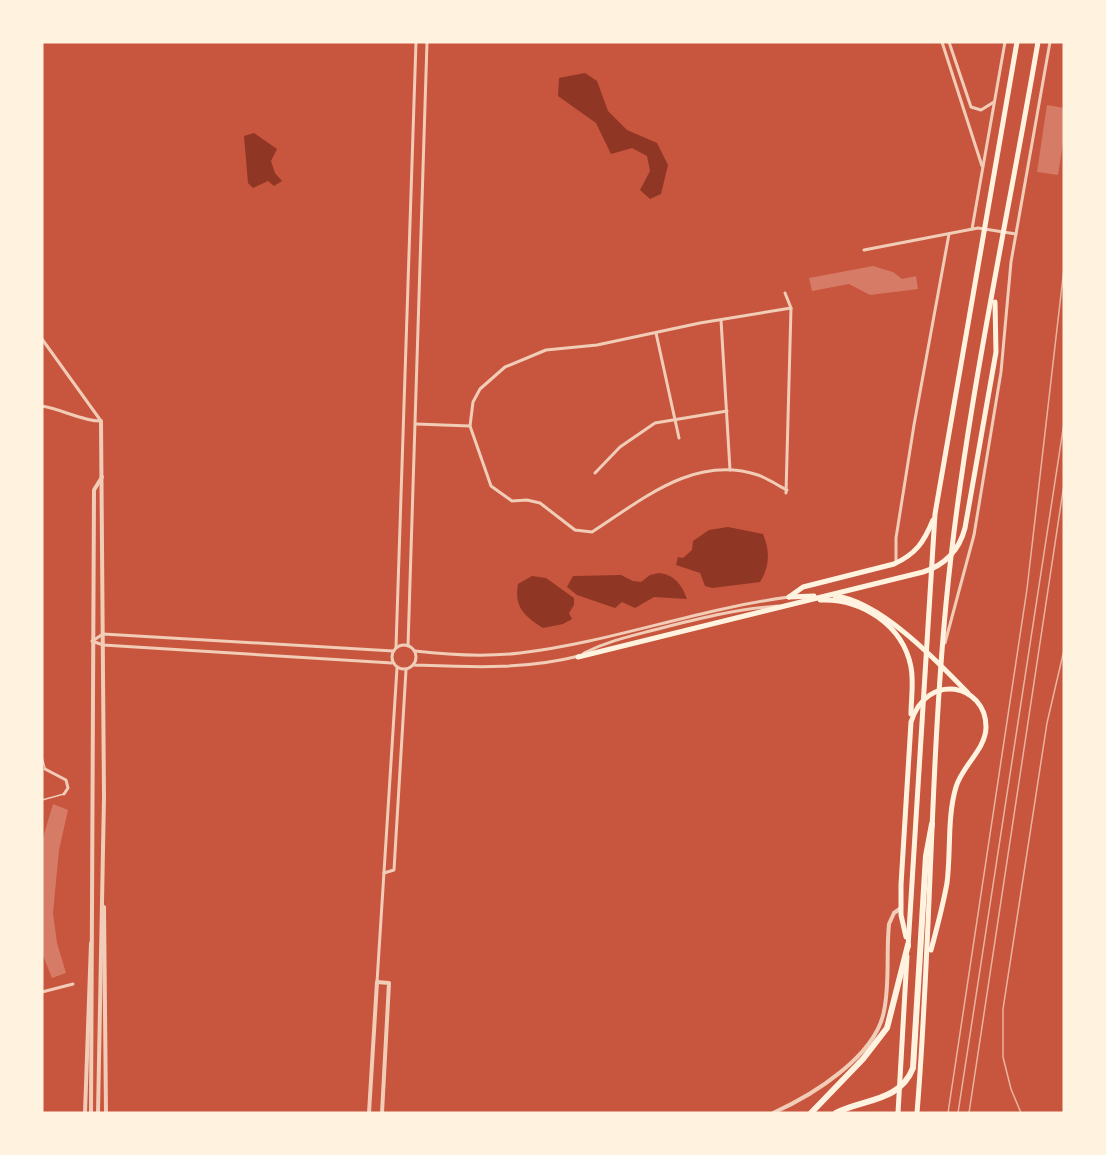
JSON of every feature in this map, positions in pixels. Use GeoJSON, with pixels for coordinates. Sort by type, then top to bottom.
{"type":"FeatureCollection","features":[{"type":"Feature","properties":{"kind":"highway"},"geometry":{"type":"LineString","coordinates":[[898,1113],[935,514],[952,403],[1017,42]]}},
{"type":"Feature","properties":{"kind":"highway"},"geometry":{"type":"LineString","coordinates":[[917,1113],[928,961],[932,824],[942,653],[960,493],[1038,42]]}},
{"type":"Feature","properties":{"kind":"highway"},"geometry":{"type":"LineString","coordinates":[[578,657],[923,572],[936,567],[954,552],[965,528],[995,356],[994,291]]}},
{"type":"Feature","properties":{"kind":"highway"},"geometry":{"type":"LineString","coordinates":[[789,597],[803,587],[896,563],[913,554],[920,546],[935,514]]}},
{"type":"Feature","properties":{"kind":"highway"},"geometry":{"type":"LineString","coordinates":[[789,597],[836,596],[864,606],[886,619],[972,698],[982,710],[986,730],[982,742],[956,786],[946,883],[928,961]]}},
{"type":"Feature","properties":{"kind":"highway"},"geometry":{"type":"LineString","coordinates":[[792,604],[823,600],[864,606],[887,626],[905,648],[912,676],[901,909],[908,945],[887,1028],[863,1059],[811,1113]]}},
{"type":"Feature","properties":{"kind":"highway"},"geometry":{"type":"LineString","coordinates":[[911,722],[917,705],[934,691],[952,689],[972,698]]}},
{"type":"Feature","properties":{"kind":"highway"},"geometry":{"type":"LineString","coordinates":[[836,1113],[892,1093],[906,1082],[913,1068],[926,856],[932,824]]}},
{"type":"Feature","properties":{"kind":"street"},"geometry":{"type":"LineString","coordinates":[[392,663],[393,651],[396,647],[416,42]]}},
{"type":"Feature","properties":{"kind":"street"},"geometry":{"type":"LineString","coordinates":[[942,42],[982,168]]}},
{"type":"Feature","properties":{"kind":"street"},"geometry":{"type":"LineString","coordinates":[[949,42],[971,107],[979,110],[994,102]]}},
{"type":"Feature","properties":{"kind":"street"},"geometry":{"type":"LineString","coordinates":[[972,229],[1005,42]]}},
{"type":"Feature","properties":{"kind":"street"},"geometry":{"type":"LineString","coordinates":[[942,653],[974,535],[1001,372],[1010,270],[1050,42]]}},
{"type":"Feature","properties":{"kind":"street"},"geometry":{"type":"LineString","coordinates":[[408,646],[428,43]]}},
{"type":"Feature","properties":{"kind":"street"},"geometry":{"type":"LineString","coordinates":[[864,250],[972,229],[1016,234]]}},
{"type":"Feature","properties":{"kind":"street"},"geometry":{"type":"LineString","coordinates":[[896,563],[895,544],[914,424],[949,234]]}},
{"type":"Feature","properties":{"kind":"street"},"geometry":{"type":"LineString","coordinates":[[785,293],[791,308],[786,491],[758,475],[718,469],[686,475],[648,495],[592,532],[575,530],[540,504],[527,500],[512,501],[491,486],[470,426],[473,402],[480,388],[504,367],[546,351],[597,345],[791,308]]}},
{"type":"Feature","properties":{"kind":"street"},"geometry":{"type":"LineString","coordinates":[[721,320],[730,471]]}},
{"type":"Feature","properties":{"kind":"street"},"geometry":{"type":"LineString","coordinates":[[656,333],[679,438]]}},
{"type":"Feature","properties":{"kind":"street"},"geometry":{"type":"LineString","coordinates":[[42,339],[101,421],[106,1113]]}},
{"type":"Feature","properties":{"kind":"street"},"geometry":{"type":"LineString","coordinates":[[42,406],[69,412],[91,421],[101,421]]}},
{"type":"Feature","properties":{"kind":"street"},"geometry":{"type":"LineString","coordinates":[[595,473],[620,447],[655,423],[727,411]]}},
{"type":"Feature","properties":{"kind":"street"},"geometry":{"type":"LineString","coordinates":[[416,424],[470,426]]}},
{"type":"Feature","properties":{"kind":"street"},"geometry":{"type":"LineString","coordinates":[[98,1113],[93,928],[92,641],[94,490],[103,477]]}},
{"type":"Feature","properties":{"kind":"street"},"geometry":{"type":"LineString","coordinates":[[396,647],[408,646],[415,651],[459,654],[521,653],[641,628],[726,606],[789,597]]}},
{"type":"Feature","properties":{"kind":"street"},"geometry":{"type":"LineString","coordinates":[[413,665],[499,668],[545,663],[578,657],[612,640],[742,608],[792,604]]}},
{"type":"Feature","properties":{"kind":"street"},"geometry":{"type":"LineString","coordinates":[[92,641],[103,634],[393,651]]}},
{"type":"Feature","properties":{"kind":"street"},"geometry":{"type":"LineString","coordinates":[[92,641],[103,645],[392,663],[397,668],[406,670],[413,665],[416,658],[415,651]]}},
{"type":"Feature","properties":{"kind":"street"},"geometry":{"type":"LineString","coordinates":[[369,1113],[397,668]]}},
{"type":"Feature","properties":{"kind":"street"},"geometry":{"type":"LineString","coordinates":[[384,873],[394,870],[406,670]]}},
{"type":"Feature","properties":{"kind":"street"},"geometry":{"type":"LineString","coordinates":[[45,769],[66,780],[68,788],[64,795]]}},
{"type":"Feature","properties":{"kind":"street"},"geometry":{"type":"LineString","coordinates":[[91,1113],[103,888]]}},
{"type":"Feature","properties":{"kind":"street"},"geometry":{"type":"LineString","coordinates":[[773,1113],[825,1085],[873,1039],[885,1009],[889,924],[894,913],[901,909]]}},
{"type":"Feature","properties":{"kind":"street"},"geometry":{"type":"LineString","coordinates":[[85,1113],[88,965],[93,928]]}},
{"type":"Feature","properties":{"kind":"street"},"geometry":{"type":"LineString","coordinates":[[377,982],[389,983],[382,1113]]}},
{"type":"Feature","properties":{"kind":"street"},"geometry":{"type":"LineString","coordinates":[[42,992],[73,984]]}},
{"type":"Feature","properties":{"kind":"lane"},"geometry":{"type":"LineString","coordinates":[[42,757],[45,769]]}},
{"type":"Feature","properties":{"kind":"lane"},"geometry":{"type":"LineString","coordinates":[[42,800],[64,795]]}},
{"type":"Feature","properties":{"kind":"shaded area"},"geometry":{"type":"Polygon","coordinates":[[[585,73],[597,81],[608,111],[627,130],[657,143],[668,165],[661,194],[650,199],[640,190],[650,171],[647,156],[632,148],[611,154],[596,123],[558,96],[559,78],[585,73]]]}},
{"type":"Feature","properties":{"kind":"shaded area"},"geometry":{"type":"Polygon","coordinates":[[[254,133],[277,149],[271,161],[275,173],[282,181],[274,186],[268,181],[253,188],[248,183],[244,136],[254,133]]]}},
{"type":"Feature","properties":{"kind":"shaded area"},"geometry":{"type":"Polygon","coordinates":[[[728,527],[763,534],[768,558],[766,570],[760,582],[712,588],[705,586],[700,573],[676,565],[678,557],[683,558],[692,550],[693,541],[709,530],[728,527]]]}},
{"type":"Feature","properties":{"kind":"shaded area"},"geometry":{"type":"Polygon","coordinates":[[[659,573],[677,582],[687,599],[654,597],[635,608],[622,602],[615,608],[577,595],[567,587],[573,576],[621,575],[641,582],[650,575],[659,573]]]}},
{"type":"Feature","properties":{"kind":"shaded area"},"geometry":{"type":"Polygon","coordinates":[[[532,576],[546,578],[574,598],[574,605],[569,613],[572,619],[563,624],[543,628],[526,615],[519,605],[518,584],[532,576]]]}},
{"type":"Feature","properties":{"kind":"building"},"geometry":{"type":"Polygon","coordinates":[[[1047,105],[1064,108],[1064,137],[1058,175],[1037,172],[1047,105]]]}},
{"type":"Feature","properties":{"kind":"building"},"geometry":{"type":"Polygon","coordinates":[[[873,266],[893,272],[902,279],[916,276],[918,289],[870,295],[849,284],[812,291],[809,278],[873,266]]]}},
{"type":"Feature","properties":{"kind":"building"},"geometry":{"type":"Polygon","coordinates":[[[53,804],[68,810],[59,850],[53,913],[57,943],[66,973],[52,978],[42,953],[42,841],[53,804]]]}},
{"type":"Feature","properties":{"kind":"railway"},"geometry":{"type":"LineString","coordinates":[[948,1113],[1027,589],[1064,268]]}},
{"type":"Feature","properties":{"kind":"railway"},"geometry":{"type":"LineString","coordinates":[[958,1113],[1064,423]]}},
{"type":"Feature","properties":{"kind":"railway"},"geometry":{"type":"LineString","coordinates":[[969,1113],[1064,484]]}},
{"type":"Feature","properties":{"kind":"railway"},"geometry":{"type":"LineString","coordinates":[[1021,1113],[1011,1089],[1003,1057],[1003,1009],[1047,723],[1064,650]]}}]}
